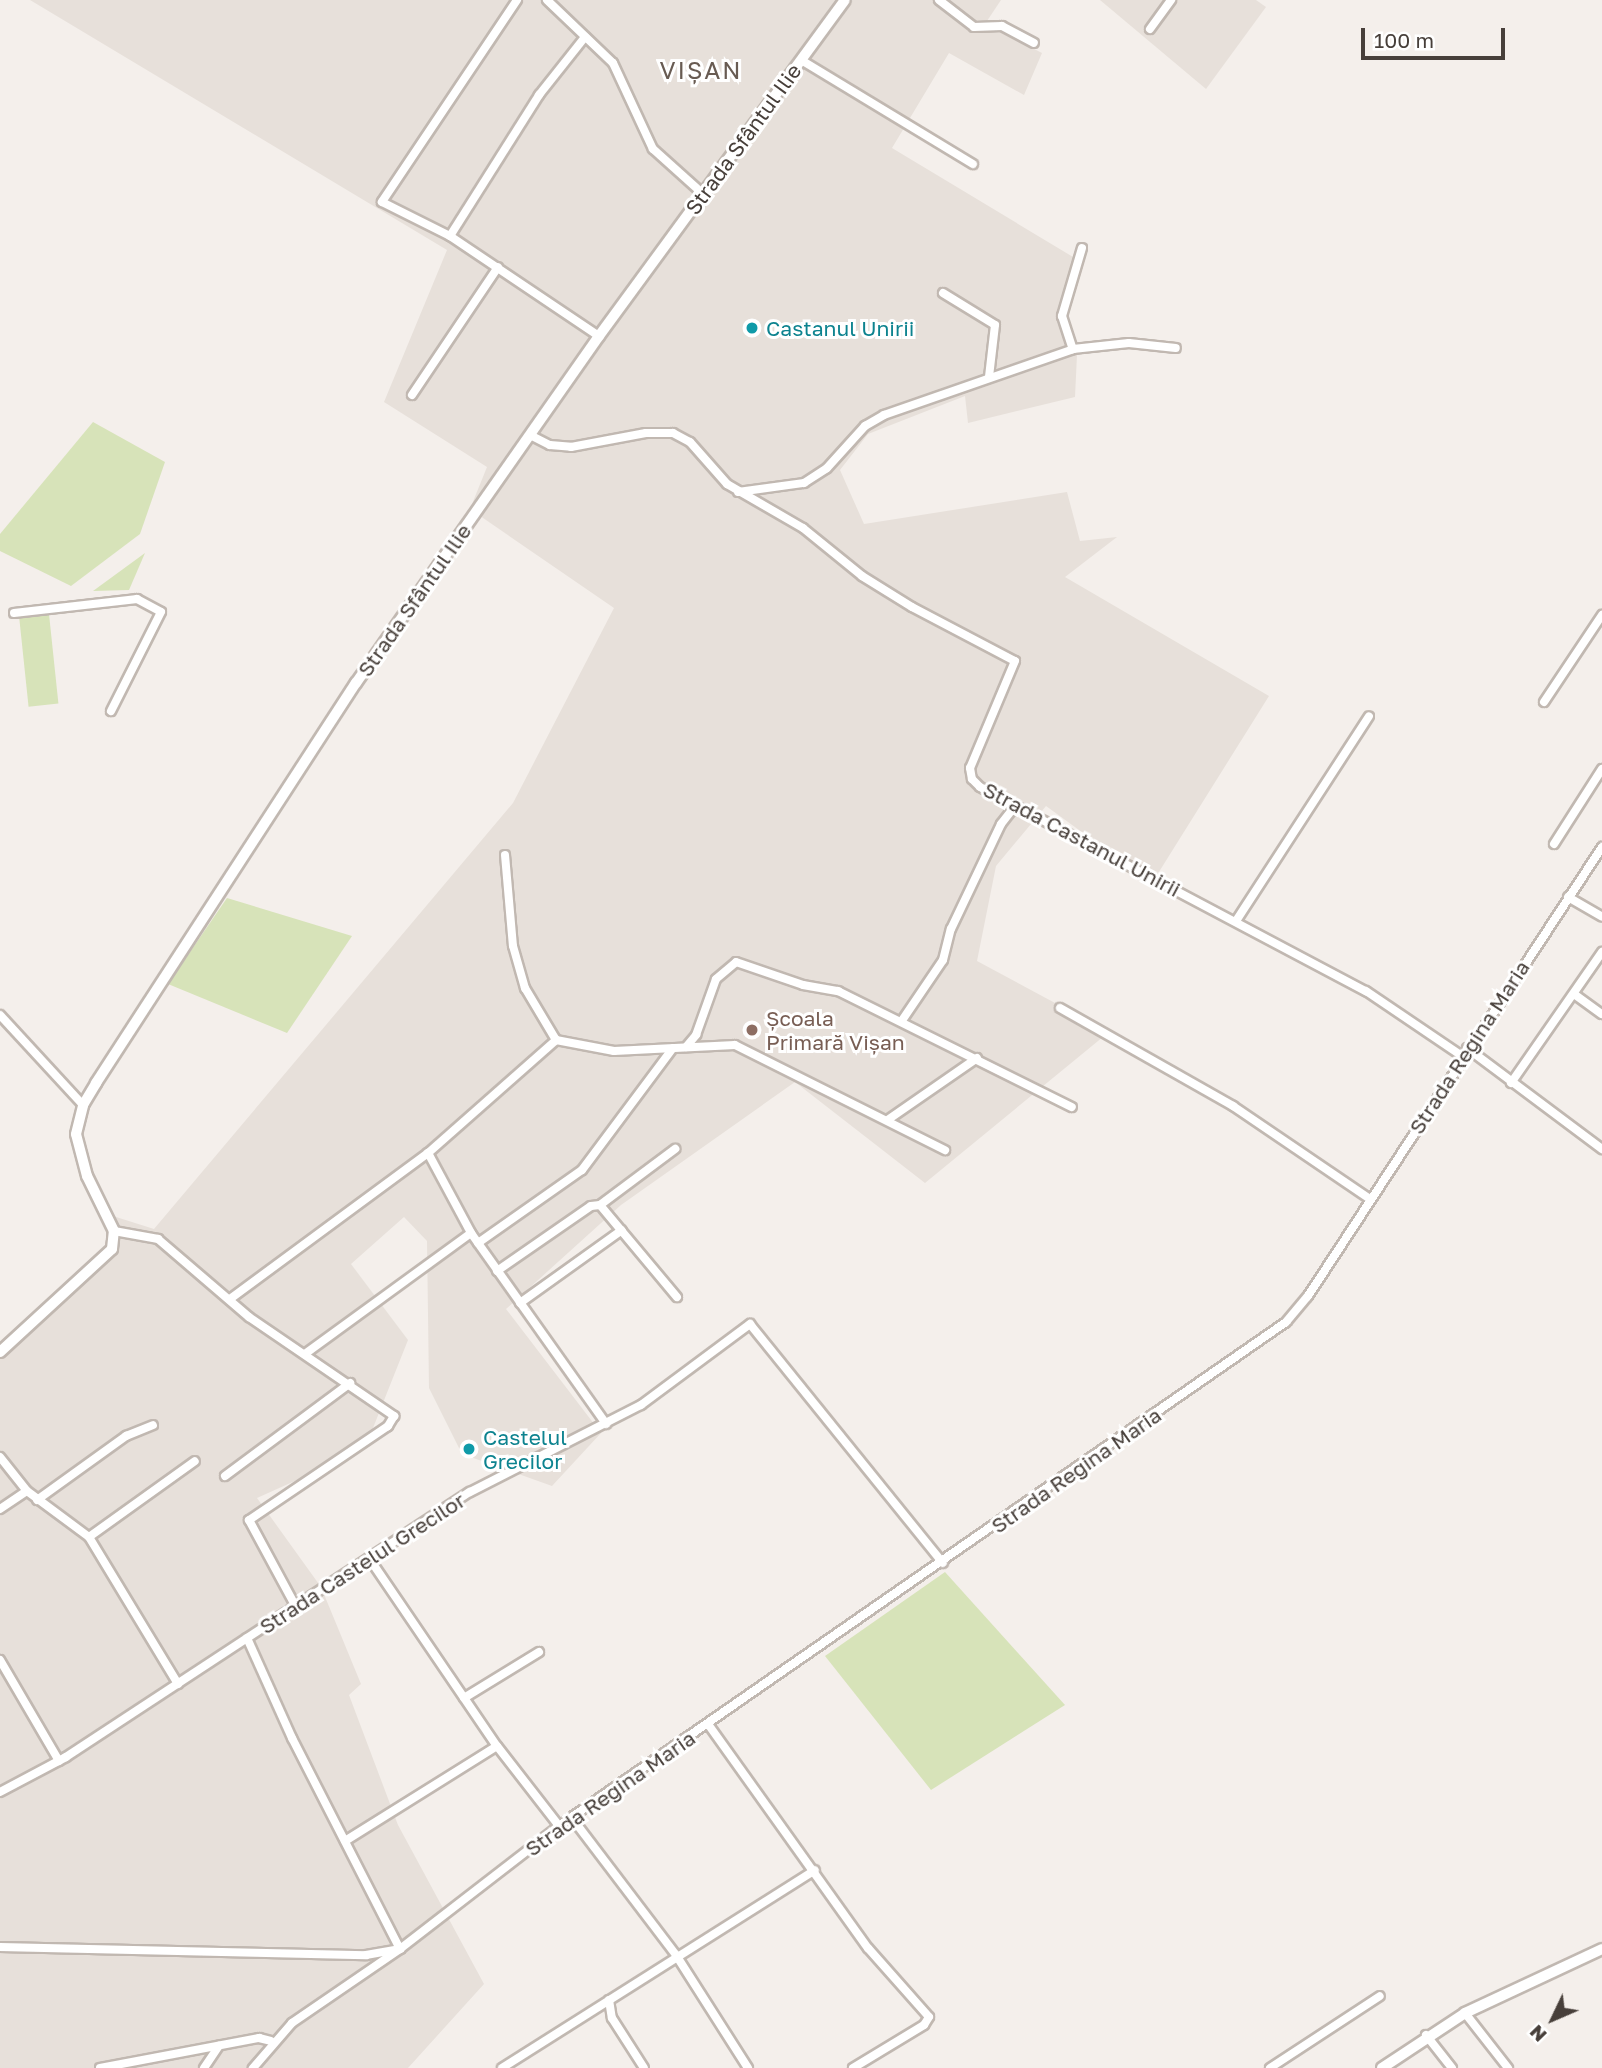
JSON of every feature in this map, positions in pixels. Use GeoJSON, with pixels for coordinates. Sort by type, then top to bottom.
{"type":"FeatureCollection","features":[{"type":"Feature","properties":{"kind":"street"},"geometry":{"type":"LineString","coordinates":[[517,0],[382,202],[450,236],[599,336]]}},
{"type":"Feature","properties":{"kind":"street"},"geometry":{"type":"LineString","coordinates":[[547,0],[613,64],[653,149],[702,193]]}},
{"type":"Feature","properties":{"kind":"street","name":"Strada Sfântul Ilie"},"geometry":{"type":"LineString","coordinates":[[114,1231],[80,1155],[76,1134],[83,1105],[356,682],[599,336],[845,0]]}},
{"type":"Feature","properties":{"kind":"street"},"geometry":{"type":"LineString","coordinates":[[939,0],[974,27],[1002,26],[1034,44]]}},
{"type":"Feature","properties":{"kind":"street"},"geometry":{"type":"LineString","coordinates":[[1150,29],[1171,0]]}},
{"type":"Feature","properties":{"kind":"street"},"geometry":{"type":"LineString","coordinates":[[450,236],[539,95],[585,37]]}},
{"type":"Feature","properties":{"kind":"street"},"geometry":{"type":"LineString","coordinates":[[801,60],[973,164]]}},
{"type":"Feature","properties":{"kind":"street"},"geometry":{"type":"LineString","coordinates":[[1073,349],[1062,316],[1082,248]]}},
{"type":"Feature","properties":{"kind":"street"},"geometry":{"type":"LineString","coordinates":[[412,395],[498,267]]}},
{"type":"Feature","properties":{"kind":"street"},"geometry":{"type":"LineString","coordinates":[[943,293],[995,325],[989,377]]}},
{"type":"Feature","properties":{"kind":"street"},"geometry":{"type":"LineString","coordinates":[[738,492],[804,482],[827,468],[865,426],[989,377],[1073,349],[1129,343],[1177,348]]}},
{"type":"Feature","properties":{"kind":"street","name":"Strada Castanul Unirii"},"geometry":{"type":"LineString","coordinates":[[530,435],[550,445],[571,447],[646,433],[673,433],[690,442],[738,492],[803,528],[862,576],[912,607],[1015,662],[970,774],[980,787],[1366,991],[1511,1083],[1602,1149]]}},
{"type":"Feature","properties":{"kind":"street"},"geometry":{"type":"LineString","coordinates":[[14,613],[137,599],[161,611],[111,711]]}},
{"type":"Feature","properties":{"kind":"street"},"geometry":{"type":"LineString","coordinates":[[1544,702],[1602,615]]}},
{"type":"Feature","properties":{"kind":"street"},"geometry":{"type":"LineString","coordinates":[[1236,921],[1369,716]]}},
{"type":"Feature","properties":{"kind":"street"},"geometry":{"type":"LineString","coordinates":[[1554,844],[1602,769]]}},
{"type":"Feature","properties":{"kind":"street"},"geometry":{"type":"LineString","coordinates":[[903,1019],[943,960],[951,929],[1001,824],[1016,805]]}},
{"type":"Feature","properties":{"kind":"street","name":"Strada Regina Maria"},"geometry":{"type":"LineString","coordinates":[[0,1947],[366,1955],[400,1949],[559,1826],[943,1563],[1286,1322],[1308,1296],[1464,1052],[1602,847]]}},
{"type":"Feature","properties":{"kind":"street"},"geometry":{"type":"LineString","coordinates":[[505,855],[513,946],[525,988],[556,1040],[614,1051],[735,1045],[888,1119],[945,1150]]}},
{"type":"Feature","properties":{"kind":"street"},"geometry":{"type":"LineString","coordinates":[[1568,897],[1602,917]]}},
{"type":"Feature","properties":{"kind":"street"},"geometry":{"type":"LineString","coordinates":[[1511,1083],[1602,952]]}},
{"type":"Feature","properties":{"kind":"street"},"geometry":{"type":"LineString","coordinates":[[686,1047],[696,1035],[716,979],[736,961],[803,985],[838,991],[903,1019],[1072,1107]]}},
{"type":"Feature","properties":{"kind":"street"},"geometry":{"type":"LineString","coordinates":[[1574,994],[1602,1014]]}},
{"type":"Feature","properties":{"kind":"street"},"geometry":{"type":"LineString","coordinates":[[1060,1007],[1233,1106],[1370,1199]]}},
{"type":"Feature","properties":{"kind":"street"},"geometry":{"type":"LineString","coordinates":[[0,1015],[83,1105]]}},
{"type":"Feature","properties":{"kind":"street"},"geometry":{"type":"LineString","coordinates":[[230,1299],[428,1153],[556,1040]]}},
{"type":"Feature","properties":{"kind":"street"},"geometry":{"type":"LineString","coordinates":[[478,1243],[582,1170],[673,1048]]}},
{"type":"Feature","properties":{"kind":"street"},"geometry":{"type":"LineString","coordinates":[[888,1119],[977,1058]]}},
{"type":"Feature","properties":{"kind":"street"},"geometry":{"type":"LineString","coordinates":[[497,1270],[591,1206],[600,1205],[675,1149]]}},
{"type":"Feature","properties":{"kind":"street"},"geometry":{"type":"LineString","coordinates":[[428,1153],[471,1233],[606,1424]]}},
{"type":"Feature","properties":{"kind":"street"},"geometry":{"type":"LineString","coordinates":[[600,1205],[677,1297]]}},
{"type":"Feature","properties":{"kind":"street"},"geometry":{"type":"LineString","coordinates":[[520,1303],[622,1230]]}},
{"type":"Feature","properties":{"kind":"street"},"geometry":{"type":"LineString","coordinates":[[0,1352],[106,1257],[114,1231],[158,1239],[272,1334],[388,1409],[393,1422],[249,1520],[296,1607]]}},
{"type":"Feature","properties":{"kind":"street"},"geometry":{"type":"LineString","coordinates":[[305,1354],[471,1233]]}},
{"type":"Feature","properties":{"kind":"street","name":"Strada Castelul Grecilor"},"geometry":{"type":"LineString","coordinates":[[0,1792],[60,1761],[470,1492],[641,1405],[750,1324],[943,1563]]}},
{"type":"Feature","properties":{"kind":"street"},"geometry":{"type":"LineString","coordinates":[[225,1476],[350,1383]]}},
{"type":"Feature","properties":{"kind":"street"},"geometry":{"type":"LineString","coordinates":[[37,1500],[126,1436],[153,1425]]}},
{"type":"Feature","properties":{"kind":"street"},"geometry":{"type":"LineString","coordinates":[[0,1457],[37,1500],[89,1537],[178,1684]]}},
{"type":"Feature","properties":{"kind":"street"},"geometry":{"type":"LineString","coordinates":[[89,1537],[195,1461]]}},
{"type":"Feature","properties":{"kind":"street"},"geometry":{"type":"LineString","coordinates":[[0,1509],[27,1491]]}},
{"type":"Feature","properties":{"kind":"street"},"geometry":{"type":"LineString","coordinates":[[369,1558],[497,1746],[559,1826]]}},
{"type":"Feature","properties":{"kind":"street"},"geometry":{"type":"LineString","coordinates":[[247,1638],[400,1949],[271,2041],[253,2068]]}},
{"type":"Feature","properties":{"kind":"street"},"geometry":{"type":"LineString","coordinates":[[464,1698],[539,1653]]}},
{"type":"Feature","properties":{"kind":"street"},"geometry":{"type":"LineString","coordinates":[[0,1660],[60,1761]]}},
{"type":"Feature","properties":{"kind":"street"},"geometry":{"type":"LineString","coordinates":[[708,1724],[868,1948],[929,2017],[924,2025],[853,2068]]}},
{"type":"Feature","properties":{"kind":"street"},"geometry":{"type":"LineString","coordinates":[[345,1841],[497,1746]]}},
{"type":"Feature","properties":{"kind":"street"},"geometry":{"type":"LineString","coordinates":[[572,1818],[676,1955],[748,2068]]}},
{"type":"Feature","properties":{"kind":"street"},"geometry":{"type":"LineString","coordinates":[[502,2068],[676,1955],[814,1870]]}},
{"type":"Feature","properties":{"kind":"street"},"geometry":{"type":"LineString","coordinates":[[1382,2068],[1426,2035],[1465,2013],[1602,1949]]}},
{"type":"Feature","properties":{"kind":"street"},"geometry":{"type":"LineString","coordinates":[[1270,2068],[1380,1996]]}},
{"type":"Feature","properties":{"kind":"street"},"geometry":{"type":"LineString","coordinates":[[609,2000],[611,2018],[644,2068]]}},
{"type":"Feature","properties":{"kind":"street"},"geometry":{"type":"LineString","coordinates":[[1465,2013],[1508,2068]]}},
{"type":"Feature","properties":{"kind":"street"},"geometry":{"type":"LineString","coordinates":[[1426,2035],[1452,2068]]}},
{"type":"Feature","properties":{"kind":"street"},"geometry":{"type":"LineString","coordinates":[[100,2068],[258,2038],[271,2041]]}},
{"type":"Feature","properties":{"kind":"street"},"geometry":{"type":"LineString","coordinates":[[204,2068],[219,2046]]}},
{"type":"Feature","properties":{"kind":"shaded area"},"geometry":{"type":"Polygon","coordinates":[[[30,0],[1001,0],[985,24],[1042,53],[1024,95],[949,53],[892,148],[1083,263],[1067,316],[1077,355],[1075,397],[968,423],[965,396],[868,434],[840,470],[864,524],[1067,492],[1080,541],[1117,537],[1065,577],[1269,696],[1152,883],[1046,806],[996,866],[977,961],[1109,1032],[925,1183],[795,1082],[621,1205],[506,1309],[601,1433],[552,1486],[462,1454],[429,1388],[427,1241],[404,1217],[351,1264],[408,1340],[371,1433],[317,1471],[257,1498],[321,1587],[361,1684],[349,1695],[398,1825],[484,1984],[408,2068],[0,2068],[0,1351],[107,1246],[106,1229],[113,1216],[154,1229],[513,803],[614,608],[470,509],[487,467],[384,402],[447,250],[30,0]]]}},
{"type":"Feature","properties":{"kind":"shaded area"},"geometry":{"type":"Polygon","coordinates":[[[1100,0],[1256,0],[1266,7],[1206,89],[1100,0]]]}},
{"type":"Feature","properties":{"kind":"green space"},"geometry":{"type":"Polygon","coordinates":[[[93,422],[165,462],[140,534],[71,586],[0,551],[0,534],[93,422]]]}},
{"type":"Feature","properties":{"kind":"green space"},"geometry":{"type":"Polygon","coordinates":[[[145,553],[129,590],[93,591],[145,553]]]}},
{"type":"Feature","properties":{"kind":"green space"},"geometry":{"type":"Polygon","coordinates":[[[49,614],[58,704],[29,707],[19,617],[49,614]]]}},
{"type":"Feature","properties":{"kind":"green space"},"geometry":{"type":"Polygon","coordinates":[[[227,898],[352,936],[287,1033],[168,984],[227,898]]]}},
{"type":"Feature","properties":{"kind":"green space"},"geometry":{"type":"Polygon","coordinates":[[[945,1572],[1065,1705],[931,1790],[825,1656],[945,1572]]]}},
{"type":"Feature","properties":{"kind":"place","name":"Castanul Unirii"},"geometry":{"type":"Point","coordinates":[752,328]}},
{"type":"Feature","properties":{"kind":"place","name":"Școala Primară Vișan"},"geometry":{"type":"Point","coordinates":[752,1030]}},
{"type":"Feature","properties":{"kind":"place","name":"Castelul Grecilor"},"geometry":{"type":"Point","coordinates":[469,1449]}},
{"type":"Feature","properties":{"kind":"district","name":"VIȘAN"},"geometry":{"type":"Point","coordinates":[701,70]}}]}
